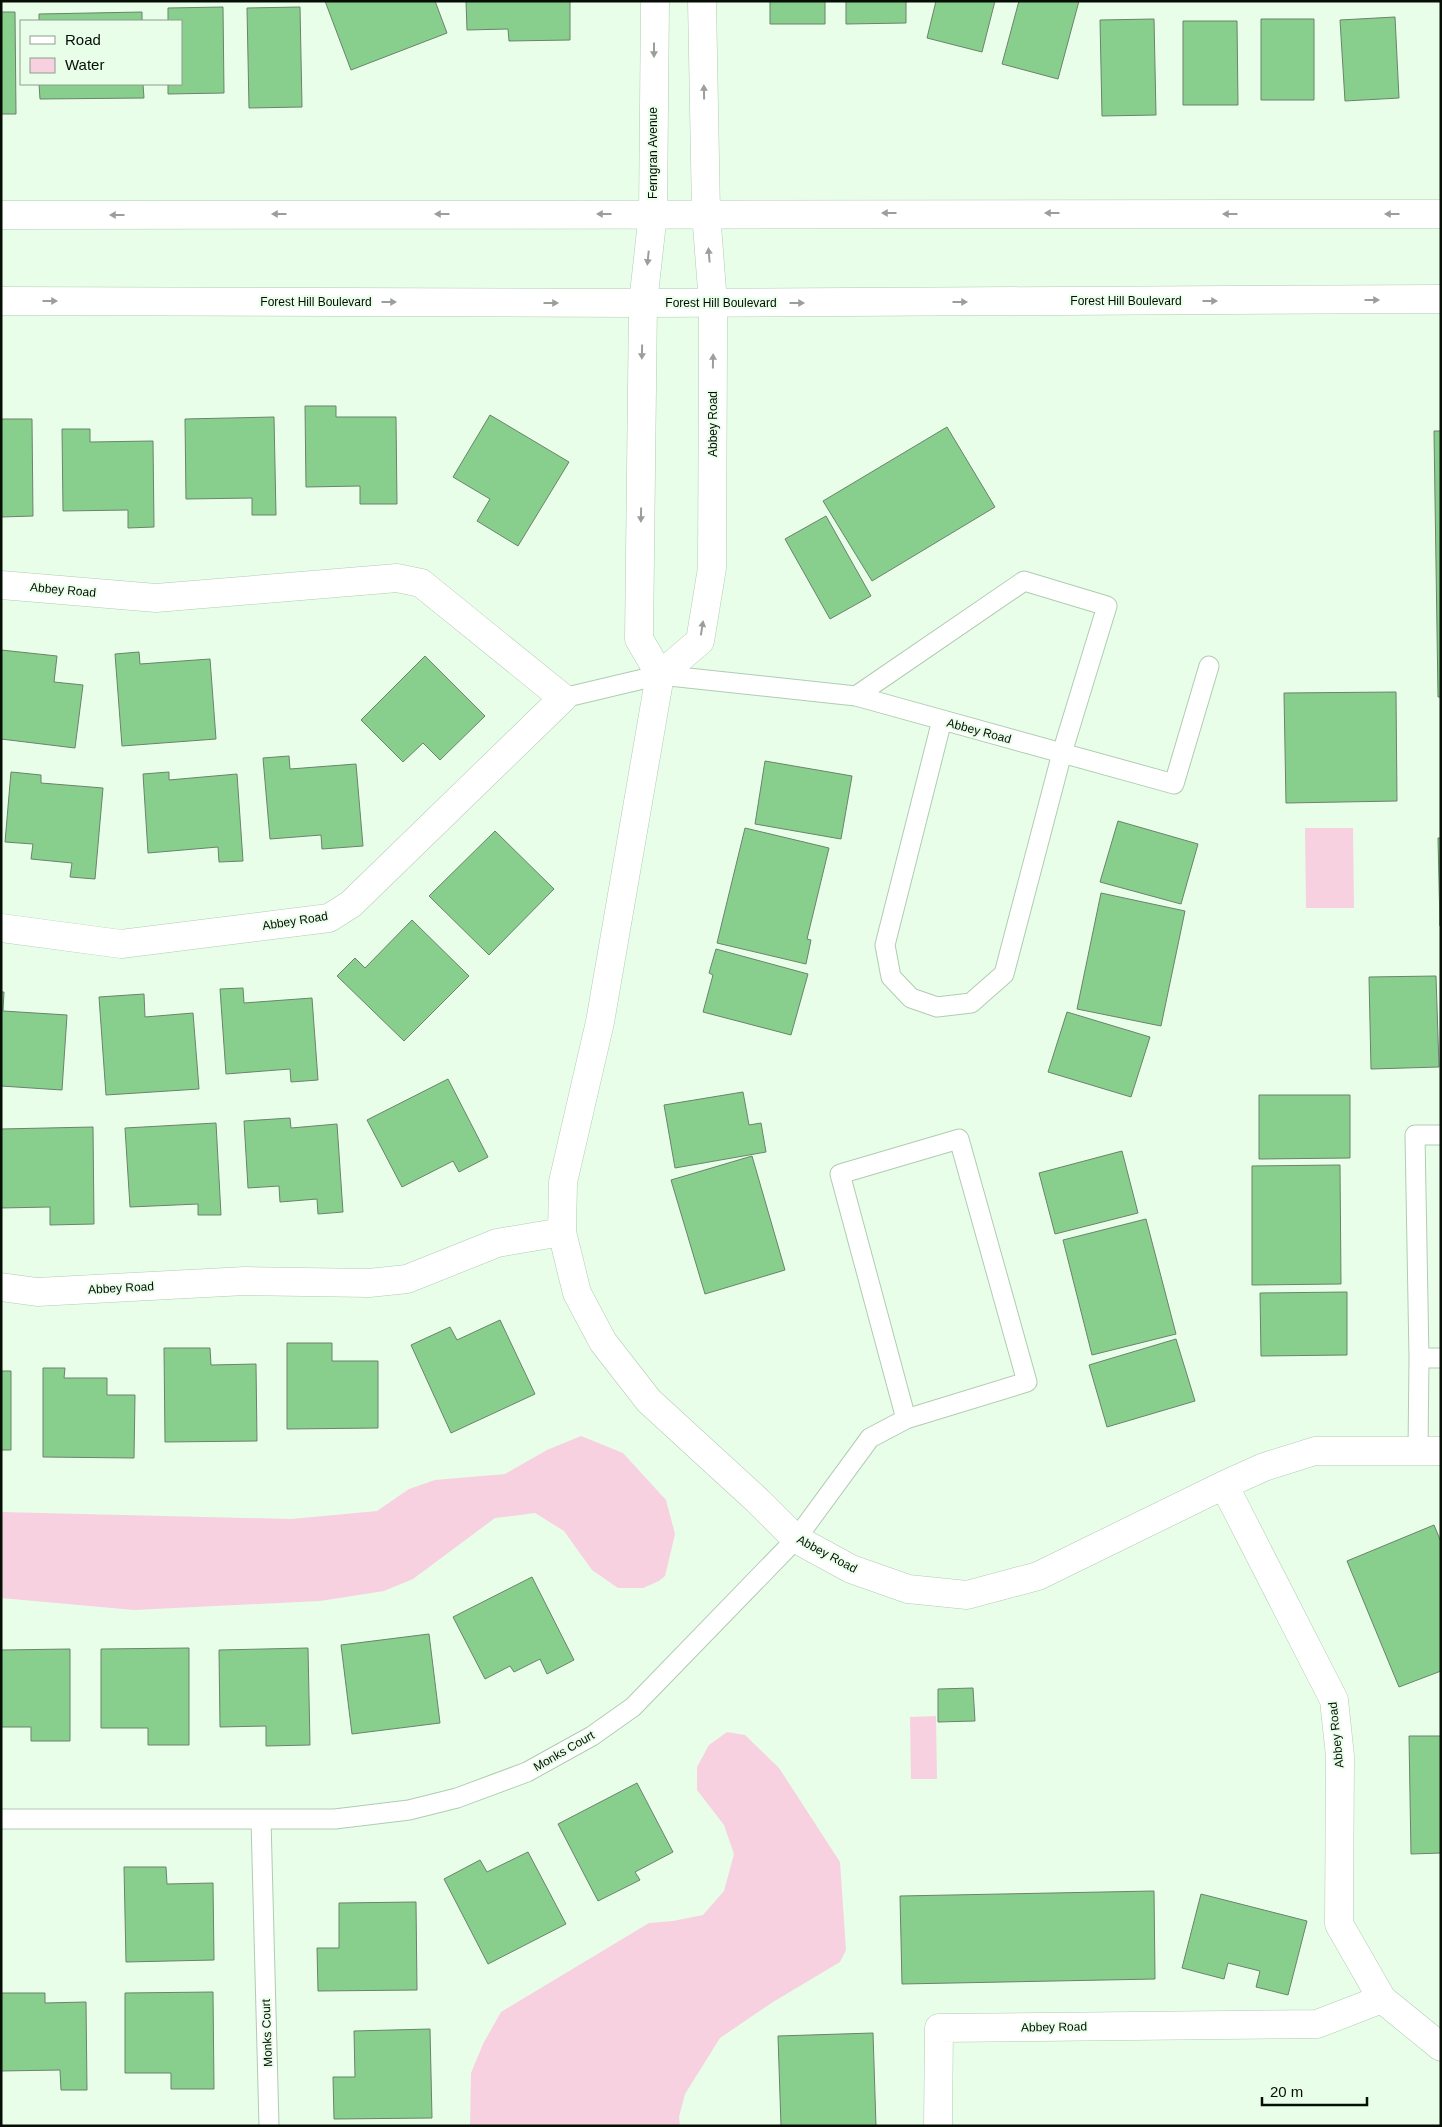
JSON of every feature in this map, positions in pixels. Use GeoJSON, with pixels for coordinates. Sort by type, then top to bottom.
{"type":"FeatureCollection","features":[{"type":"Feature","properties":{"kind":"street","name":"Ferngran Avenue"},"geometry":{"type":"LineString","coordinates":[[643,303],[653,213],[654,1]]}},
{"type":"Feature","properties":{"kind":"street"},"geometry":{"type":"LineString","coordinates":[[702,1],[706,213],[713,303]]}},
{"type":"Feature","properties":{"kind":"street"},"geometry":{"type":"LineString","coordinates":[[1,215],[653,213],[1441,214]]}},
{"type":"Feature","properties":{"kind":"street","name":"Forest Hill Boulevard"},"geometry":{"type":"LineString","coordinates":[[1,301],[713,303],[1441,299]]}},
{"type":"Feature","properties":{"kind":"street"},"geometry":{"type":"LineString","coordinates":[[643,303],[640,639],[660,675]]}},
{"type":"Feature","properties":{"kind":"street","name":"Abbey Road"},"geometry":{"type":"LineString","coordinates":[[713,303],[712,568],[700,641],[660,675],[600,1022],[563,1182],[562,1232],[577,1293],[603,1342],[649,1401],[758,1501],[796,1539],[851,1569],[908,1589],[967,1595],[1038,1576],[1224,1485],[1264,1467],[1315,1451],[1429,1451]]}},
{"type":"Feature","properties":{"kind":"street","name":"Abbey Road"},"geometry":{"type":"LineString","coordinates":[[1,585],[156,598],[398,578],[421,583],[563,698],[351,904],[330,918],[121,944],[1,928]]}},
{"type":"Feature","properties":{"kind":"street","name":"Abbey Road"},"geometry":{"type":"LineString","coordinates":[[1,1287],[37,1292],[246,1281],[369,1283],[407,1279],[497,1243],[562,1232]]}},
{"type":"Feature","properties":{"kind":"street","name":"Abbey Road"},"geometry":{"type":"LineString","coordinates":[[1224,1485],[1334,1700],[1340,1756],[1339,1924],[1382,1999],[1441,2048]]}},
{"type":"Feature","properties":{"kind":"street","name":"Abbey Road"},"geometry":{"type":"LineString","coordinates":[[938,2126],[939,2028],[1317,2024],[1382,1999]]}},
{"type":"Feature","properties":{"kind":"lane"},"geometry":{"type":"LineString","coordinates":[[856,696],[1024,581],[1107,606],[1062,753],[1004,974],[971,1003],[937,1007],[911,998],[891,977],[885,945],[942,720]]}},
{"type":"Feature","properties":{"kind":"lane","name":"Abbey Road"},"geometry":{"type":"LineString","coordinates":[[563,698],[660,675],[856,696],[1174,784],[1209,666]]}},
{"type":"Feature","properties":{"kind":"lane"},"geometry":{"type":"LineString","coordinates":[[1429,1451],[1420,1358],[1415,1135],[1441,1135]]}},
{"type":"Feature","properties":{"kind":"lane","name":"Monks Court"},"geometry":{"type":"LineString","coordinates":[[1,1819],[335,1819],[409,1810],[457,1798],[527,1772],[592,1736],[633,1707],[796,1539],[870,1438],[906,1418],[1027,1382],[959,1139],[840,1174],[906,1418]]}},
{"type":"Feature","properties":{"kind":"lane"},"geometry":{"type":"LineString","coordinates":[[1420,1358],[1441,1358]]}},
{"type":"Feature","properties":{"kind":"lane","name":"Monks Court"},"geometry":{"type":"LineString","coordinates":[[261,1820],[269,2126]]}},
{"type":"Feature","properties":{"kind":"water"},"geometry":{"type":"Polygon","coordinates":[[[1305,828],[1353,828],[1354,908],[1306,908],[1305,828]]]}},
{"type":"Feature","properties":{"kind":"water"},"geometry":{"type":"Polygon","coordinates":[[[581,1436],[623,1453],[666,1500],[675,1534],[665,1576],[659,1581],[643,1588],[618,1588],[592,1570],[564,1531],[535,1513],[495,1518],[413,1579],[384,1591],[320,1601],[134,1610],[1,1598],[1,1512],[291,1519],[377,1511],[409,1489],[435,1480],[505,1474],[547,1450],[581,1436]]]}},
{"type":"Feature","properties":{"kind":"water"},"geometry":{"type":"Polygon","coordinates":[[[936,1716],[937,1779],[911,1779],[910,1717],[936,1716]]]}},
{"type":"Feature","properties":{"kind":"water"},"geometry":{"type":"Polygon","coordinates":[[[727,1732],[745,1735],[779,1768],[840,1862],[846,1950],[840,1962],[773,2002],[720,2038],[685,2094],[679,2117],[680,2126],[470,2126],[471,2073],[483,2044],[501,2012],[649,1923],[673,1921],[703,1915],[724,1891],[734,1854],[724,1825],[697,1790],[697,1767],[709,1745],[727,1732]]]}},
{"type":"Feature","properties":{"kind":"building"},"geometry":{"type":"Polygon","coordinates":[[[325,1],[435,1],[447,33],[351,70],[325,1]]]}},
{"type":"Feature","properties":{"kind":"building"},"geometry":{"type":"Polygon","coordinates":[[[466,1],[570,1],[570,40],[509,41],[508,29],[467,30],[466,1]]]}},
{"type":"Feature","properties":{"kind":"building"},"geometry":{"type":"Polygon","coordinates":[[[770,1],[825,1],[825,24],[770,24],[770,1]]]}},
{"type":"Feature","properties":{"kind":"building"},"geometry":{"type":"Polygon","coordinates":[[[846,1],[906,1],[906,23],[846,24],[846,1]]]}},
{"type":"Feature","properties":{"kind":"building"},"geometry":{"type":"Polygon","coordinates":[[[936,1],[995,1],[982,52],[927,38],[936,1]]]}},
{"type":"Feature","properties":{"kind":"building"},"geometry":{"type":"Polygon","coordinates":[[[1019,1],[1079,1],[1058,79],[1002,64],[1019,1]]]}},
{"type":"Feature","properties":{"kind":"building"},"geometry":{"type":"Polygon","coordinates":[[[223,7],[224,93],[168,94],[168,85],[182,85],[182,20],[168,20],[168,8],[223,7]]]}},
{"type":"Feature","properties":{"kind":"building"},"geometry":{"type":"Polygon","coordinates":[[[300,7],[302,107],[249,108],[247,8],[300,7]]]}},
{"type":"Feature","properties":{"kind":"building"},"geometry":{"type":"Polygon","coordinates":[[[1,12],[15,12],[16,114],[1,114],[1,12]]]}},
{"type":"Feature","properties":{"kind":"building"},"geometry":{"type":"Polygon","coordinates":[[[142,12],[142,20],[39,20],[39,14],[142,12]]]}},
{"type":"Feature","properties":{"kind":"building"},"geometry":{"type":"Polygon","coordinates":[[[1395,17],[1399,98],[1345,101],[1340,20],[1395,17]]]}},
{"type":"Feature","properties":{"kind":"building"},"geometry":{"type":"Polygon","coordinates":[[[1154,19],[1156,115],[1102,116],[1100,20],[1154,19]]]}},
{"type":"Feature","properties":{"kind":"building"},"geometry":{"type":"Polygon","coordinates":[[[1261,19],[1314,19],[1314,100],[1261,100],[1261,19]]]}},
{"type":"Feature","properties":{"kind":"building"},"geometry":{"type":"Polygon","coordinates":[[[1183,21],[1237,21],[1238,105],[1183,105],[1183,21]]]}},
{"type":"Feature","properties":{"kind":"building"},"geometry":{"type":"Polygon","coordinates":[[[39,85],[143,85],[144,98],[40,99],[39,85]]]}},
{"type":"Feature","properties":{"kind":"building"},"geometry":{"type":"Polygon","coordinates":[[[305,406],[336,406],[336,417],[396,417],[397,504],[360,504],[360,486],[306,487],[305,406]]]}},
{"type":"Feature","properties":{"kind":"building"},"geometry":{"type":"Polygon","coordinates":[[[490,415],[569,462],[518,546],[477,521],[490,499],[453,477],[490,415]]]}},
{"type":"Feature","properties":{"kind":"building"},"geometry":{"type":"Polygon","coordinates":[[[274,417],[276,515],[252,515],[252,498],[186,499],[185,419],[274,417]]]}},
{"type":"Feature","properties":{"kind":"building"},"geometry":{"type":"Polygon","coordinates":[[[1,419],[32,419],[33,516],[1,517],[1,419]]]}},
{"type":"Feature","properties":{"kind":"building"},"geometry":{"type":"Polygon","coordinates":[[[947,427],[995,507],[872,581],[823,501],[947,427]]]}},
{"type":"Feature","properties":{"kind":"building"},"geometry":{"type":"Polygon","coordinates":[[[62,429],[90,429],[90,442],[153,441],[154,527],[128,528],[128,510],[63,511],[62,429]]]}},
{"type":"Feature","properties":{"kind":"building"},"geometry":{"type":"Polygon","coordinates":[[[1434,431],[1441,431],[1441,697],[1438,697],[1434,431]]]}},
{"type":"Feature","properties":{"kind":"building"},"geometry":{"type":"Polygon","coordinates":[[[826,516],[871,596],[830,619],[785,539],[826,516]]]}},
{"type":"Feature","properties":{"kind":"building"},"geometry":{"type":"Polygon","coordinates":[[[1,650],[57,656],[54,682],[83,685],[75,748],[1,739],[1,650]]]}},
{"type":"Feature","properties":{"kind":"building"},"geometry":{"type":"Polygon","coordinates":[[[139,652],[140,664],[210,659],[216,739],[122,746],[115,654],[139,652]]]}},
{"type":"Feature","properties":{"kind":"building"},"geometry":{"type":"Polygon","coordinates":[[[425,656],[485,716],[440,760],[423,743],[403,762],[361,720],[425,656]]]}},
{"type":"Feature","properties":{"kind":"building"},"geometry":{"type":"Polygon","coordinates":[[[1396,692],[1397,801],[1286,803],[1284,693],[1396,692]]]}},
{"type":"Feature","properties":{"kind":"building"},"geometry":{"type":"Polygon","coordinates":[[[289,756],[290,769],[356,764],[363,846],[322,849],[321,835],[270,839],[263,758],[289,756]]]}},
{"type":"Feature","properties":{"kind":"building"},"geometry":{"type":"Polygon","coordinates":[[[765,761],[852,776],[841,839],[755,824],[765,761]]]}},
{"type":"Feature","properties":{"kind":"building"},"geometry":{"type":"Polygon","coordinates":[[[11,772],[41,775],[41,783],[103,788],[95,879],[70,877],[72,863],[31,859],[33,844],[5,842],[11,772]]]}},
{"type":"Feature","properties":{"kind":"building"},"geometry":{"type":"Polygon","coordinates":[[[169,772],[169,780],[237,774],[243,861],[219,862],[218,847],[148,853],[143,774],[169,772]]]}},
{"type":"Feature","properties":{"kind":"building"},"geometry":{"type":"Polygon","coordinates":[[[1118,821],[1198,844],[1181,904],[1100,882],[1118,821]]]}},
{"type":"Feature","properties":{"kind":"building"},"geometry":{"type":"Polygon","coordinates":[[[745,828],[829,848],[807,939],[811,940],[806,964],[717,943],[745,828]]]}},
{"type":"Feature","properties":{"kind":"building"},"geometry":{"type":"Polygon","coordinates":[[[495,831],[554,889],[489,955],[429,896],[495,831]]]}},
{"type":"Feature","properties":{"kind":"building"},"geometry":{"type":"Polygon","coordinates":[[[1438,838],[1441,838],[1440,926],[1438,838]]]}},
{"type":"Feature","properties":{"kind":"building"},"geometry":{"type":"Polygon","coordinates":[[[1101,893],[1185,911],[1161,1026],[1077,1009],[1101,893]]]}},
{"type":"Feature","properties":{"kind":"building"},"geometry":{"type":"Polygon","coordinates":[[[412,920],[469,976],[404,1041],[337,976],[355,958],[365,968],[412,920]]]}},
{"type":"Feature","properties":{"kind":"building"},"geometry":{"type":"Polygon","coordinates":[[[716,949],[808,974],[791,1035],[703,1012],[713,975],[709,973],[716,949]]]}},
{"type":"Feature","properties":{"kind":"building"},"geometry":{"type":"Polygon","coordinates":[[[1436,976],[1439,1067],[1371,1069],[1369,977],[1436,976]]]}},
{"type":"Feature","properties":{"kind":"building"},"geometry":{"type":"Polygon","coordinates":[[[243,988],[244,1003],[312,998],[318,1080],[291,1082],[290,1069],[226,1074],[220,989],[243,988]]]}},
{"type":"Feature","properties":{"kind":"building"},"geometry":{"type":"Polygon","coordinates":[[[1,992],[4,992],[3,1011],[67,1015],[62,1090],[1,1086],[1,992]]]}},
{"type":"Feature","properties":{"kind":"building"},"geometry":{"type":"Polygon","coordinates":[[[144,994],[145,1017],[193,1013],[199,1089],[106,1095],[99,997],[144,994]]]}},
{"type":"Feature","properties":{"kind":"building"},"geometry":{"type":"Polygon","coordinates":[[[1067,1012],[1150,1037],[1131,1097],[1048,1072],[1067,1012]]]}},
{"type":"Feature","properties":{"kind":"building"},"geometry":{"type":"Polygon","coordinates":[[[448,1079],[488,1157],[459,1172],[453,1161],[402,1187],[367,1120],[448,1079]]]}},
{"type":"Feature","properties":{"kind":"building"},"geometry":{"type":"Polygon","coordinates":[[[743,1092],[749,1125],[761,1123],[766,1152],[675,1168],[664,1105],[743,1092]]]}},
{"type":"Feature","properties":{"kind":"building"},"geometry":{"type":"Polygon","coordinates":[[[1259,1095],[1350,1095],[1350,1158],[1259,1159],[1259,1095]]]}},
{"type":"Feature","properties":{"kind":"building"},"geometry":{"type":"Polygon","coordinates":[[[290,1118],[291,1128],[337,1124],[343,1212],[318,1214],[317,1199],[280,1202],[279,1186],[248,1188],[244,1121],[290,1118]]]}},
{"type":"Feature","properties":{"kind":"building"},"geometry":{"type":"Polygon","coordinates":[[[216,1123],[221,1215],[198,1215],[198,1204],[130,1207],[125,1128],[216,1123]]]}},
{"type":"Feature","properties":{"kind":"building"},"geometry":{"type":"Polygon","coordinates":[[[93,1127],[94,1224],[50,1225],[50,1207],[1,1208],[1,1129],[93,1127]]]}},
{"type":"Feature","properties":{"kind":"building"},"geometry":{"type":"Polygon","coordinates":[[[1122,1151],[1138,1213],[1055,1234],[1039,1173],[1122,1151]]]}},
{"type":"Feature","properties":{"kind":"building"},"geometry":{"type":"Polygon","coordinates":[[[752,1156],[785,1270],[705,1294],[671,1180],[752,1156]]]}},
{"type":"Feature","properties":{"kind":"building"},"geometry":{"type":"Polygon","coordinates":[[[1340,1165],[1341,1284],[1252,1285],[1252,1166],[1340,1165]]]}},
{"type":"Feature","properties":{"kind":"building"},"geometry":{"type":"Polygon","coordinates":[[[1146,1219],[1176,1334],[1092,1355],[1063,1240],[1146,1219]]]}},
{"type":"Feature","properties":{"kind":"building"},"geometry":{"type":"Polygon","coordinates":[[[1347,1292],[1347,1355],[1261,1356],[1260,1293],[1347,1292]]]}},
{"type":"Feature","properties":{"kind":"building"},"geometry":{"type":"Polygon","coordinates":[[[500,1320],[535,1394],[451,1433],[411,1345],[450,1327],[457,1340],[500,1320]]]}},
{"type":"Feature","properties":{"kind":"building"},"geometry":{"type":"Polygon","coordinates":[[[1176,1339],[1195,1401],[1107,1427],[1089,1365],[1176,1339]]]}},
{"type":"Feature","properties":{"kind":"building"},"geometry":{"type":"Polygon","coordinates":[[[287,1343],[332,1343],[332,1361],[378,1361],[378,1428],[287,1429],[287,1343]]]}},
{"type":"Feature","properties":{"kind":"building"},"geometry":{"type":"Polygon","coordinates":[[[164,1348],[210,1348],[211,1365],[256,1364],[257,1441],[165,1442],[164,1348]]]}},
{"type":"Feature","properties":{"kind":"building"},"geometry":{"type":"Polygon","coordinates":[[[43,1368],[65,1368],[64,1378],[107,1378],[107,1395],[135,1395],[134,1458],[43,1457],[43,1368]]]}},
{"type":"Feature","properties":{"kind":"building"},"geometry":{"type":"Polygon","coordinates":[[[1,1371],[11,1371],[11,1450],[1,1450],[1,1371]]]}},
{"type":"Feature","properties":{"kind":"building"},"geometry":{"type":"Polygon","coordinates":[[[1434,1525],[1441,1542],[1441,1671],[1399,1687],[1347,1561],[1434,1525]]]}},
{"type":"Feature","properties":{"kind":"building"},"geometry":{"type":"Polygon","coordinates":[[[532,1577],[574,1660],[547,1674],[540,1659],[514,1672],[510,1666],[485,1679],[453,1617],[532,1577]]]}},
{"type":"Feature","properties":{"kind":"building"},"geometry":{"type":"Polygon","coordinates":[[[429,1634],[440,1723],[352,1734],[341,1645],[429,1634]]]}},
{"type":"Feature","properties":{"kind":"building"},"geometry":{"type":"Polygon","coordinates":[[[189,1648],[189,1745],[148,1745],[148,1728],[101,1728],[101,1649],[189,1648]]]}},
{"type":"Feature","properties":{"kind":"building"},"geometry":{"type":"Polygon","coordinates":[[[308,1648],[310,1745],[266,1746],[266,1726],[220,1727],[219,1650],[308,1648]]]}},
{"type":"Feature","properties":{"kind":"building"},"geometry":{"type":"Polygon","coordinates":[[[70,1649],[70,1741],[31,1741],[31,1727],[1,1727],[1,1650],[70,1649]]]}},
{"type":"Feature","properties":{"kind":"building"},"geometry":{"type":"Polygon","coordinates":[[[973,1688],[975,1721],[938,1722],[938,1689],[973,1688]]]}},
{"type":"Feature","properties":{"kind":"building"},"geometry":{"type":"Polygon","coordinates":[[[1409,1736],[1441,1736],[1441,1853],[1411,1854],[1409,1736]]]}},
{"type":"Feature","properties":{"kind":"building"},"geometry":{"type":"Polygon","coordinates":[[[637,1783],[673,1852],[635,1872],[640,1880],[598,1901],[558,1824],[637,1783]]]}},
{"type":"Feature","properties":{"kind":"building"},"geometry":{"type":"Polygon","coordinates":[[[528,1852],[566,1924],[488,1964],[444,1879],[480,1860],[487,1872],[528,1852]]]}},
{"type":"Feature","properties":{"kind":"building"},"geometry":{"type":"Polygon","coordinates":[[[124,1867],[166,1867],[167,1884],[213,1883],[214,1960],[126,1962],[124,1867]]]}},
{"type":"Feature","properties":{"kind":"building"},"geometry":{"type":"Polygon","coordinates":[[[1154,1891],[1155,1979],[902,1984],[900,1896],[1154,1891]]]}},
{"type":"Feature","properties":{"kind":"building"},"geometry":{"type":"Polygon","coordinates":[[[1201,1894],[1307,1921],[1288,1995],[1256,1987],[1260,1971],[1228,1963],[1224,1979],[1182,1968],[1201,1894]]]}},
{"type":"Feature","properties":{"kind":"building"},"geometry":{"type":"Polygon","coordinates":[[[416,1902],[417,1990],[318,1991],[317,1948],[339,1948],[339,1903],[416,1902]]]}},
{"type":"Feature","properties":{"kind":"building"},"geometry":{"type":"Polygon","coordinates":[[[213,1992],[214,2089],[171,2089],[171,2073],[125,2073],[125,1993],[213,1992]]]}},
{"type":"Feature","properties":{"kind":"building"},"geometry":{"type":"Polygon","coordinates":[[[1,1993],[45,1993],[45,2003],[86,2002],[87,2090],[61,2090],[60,2070],[1,2071],[1,1993]]]}},
{"type":"Feature","properties":{"kind":"building"},"geometry":{"type":"Polygon","coordinates":[[[430,2029],[432,2118],[334,2119],[333,2077],[355,2077],[354,2031],[430,2029]]]}},
{"type":"Feature","properties":{"kind":"building"},"geometry":{"type":"Polygon","coordinates":[[[873,2033],[876,2126],[781,2126],[778,2036],[873,2033]]]}}]}
